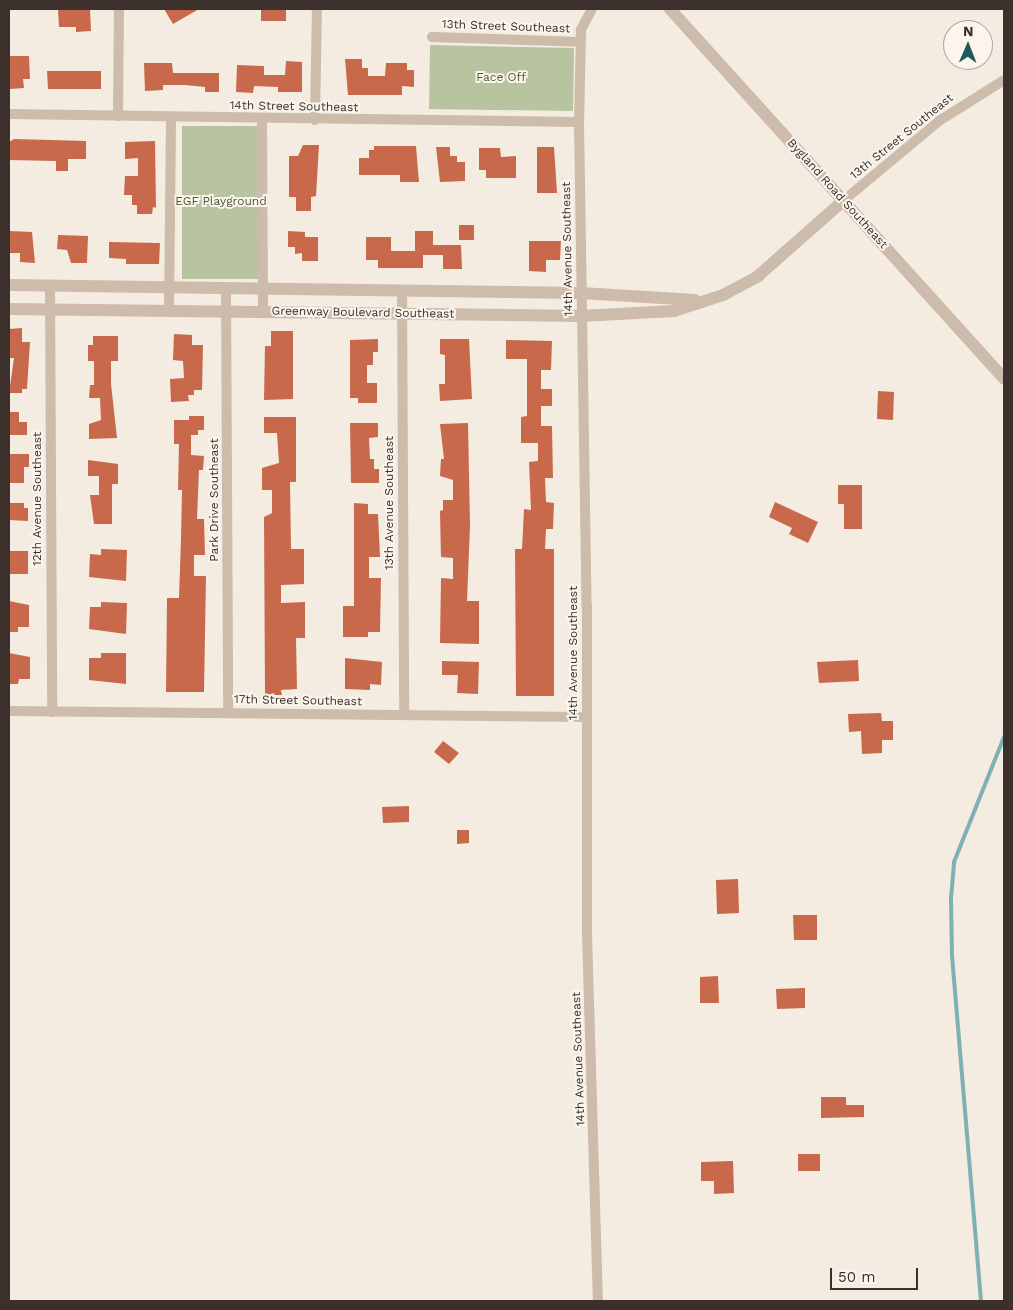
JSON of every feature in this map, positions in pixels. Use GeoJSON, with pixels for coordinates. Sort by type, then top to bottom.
{"type":"FeatureCollection","features":[{"type":"Feature","properties":{"kind":"street"},"geometry":{"type":"LineString","coordinates":[[118,116],[119,9]]}},
{"type":"Feature","properties":{"kind":"street"},"geometry":{"type":"LineString","coordinates":[[315,120],[317,9]]}},
{"type":"Feature","properties":{"kind":"street","name":"14th Avenue Southeast"},"geometry":{"type":"LineString","coordinates":[[592,9],[584,19],[579,42],[579,122],[587,717],[587,934],[598,1301]]}},
{"type":"Feature","properties":{"kind":"street","name":"Bygland Road Southeast"},"geometry":{"type":"LineString","coordinates":[[670,9],[1004,379]]}},
{"type":"Feature","properties":{"kind":"street","name":"13th Street Southeast"},"geometry":{"type":"LineString","coordinates":[[432,37],[579,42]]}},
{"type":"Feature","properties":{"kind":"street","name":"13th Street Southeast"},"geometry":{"type":"LineString","coordinates":[[844,201],[939,120],[1004,80]]}},
{"type":"Feature","properties":{"kind":"street","name":"14th Street Southeast"},"geometry":{"type":"LineString","coordinates":[[9,114],[171,118],[579,122]]}},
{"type":"Feature","properties":{"kind":"street"},"geometry":{"type":"LineString","coordinates":[[169,311],[171,118]]}},
{"type":"Feature","properties":{"kind":"street"},"geometry":{"type":"LineString","coordinates":[[262,119],[263,312]]}},
{"type":"Feature","properties":{"kind":"street","name":"Greenway Boulevard Southeast"},"geometry":{"type":"LineString","coordinates":[[9,309],[581,316],[674,311],[714,298],[758,276],[844,201]]}},
{"type":"Feature","properties":{"kind":"street","name":"Greenway Boulevard Southeast"},"geometry":{"type":"LineString","coordinates":[[9,285],[581,292],[662,300],[714,298]]}},
{"type":"Feature","properties":{"kind":"street","name":"12th Avenue Southeast"},"geometry":{"type":"LineString","coordinates":[[50,286],[52,712]]}},
{"type":"Feature","properties":{"kind":"street","name":"Park Drive Southeast"},"geometry":{"type":"LineString","coordinates":[[226,288],[228,713]]}},
{"type":"Feature","properties":{"kind":"street","name":"13th Avenue Southeast"},"geometry":{"type":"LineString","coordinates":[[402,290],[404,715]]}},
{"type":"Feature","properties":{"kind":"street","name":"17th Street Southeast"},"geometry":{"type":"LineString","coordinates":[[9,711],[587,717]]}},
{"type":"Feature","properties":{"kind":"green space","name":"Face Off"},"geometry":{"type":"Polygon","coordinates":[[[430,45],[574,48],[573,111],[429,109],[430,45]]]}},
{"type":"Feature","properties":{"kind":"green space","name":"EGF Playground"},"geometry":{"type":"Polygon","coordinates":[[[182,126],[260,126],[262,279],[182,279],[182,126]]]}},
{"type":"Feature","properties":{"kind":"building"},"geometry":{"type":"Polygon","coordinates":[[[58,9],[90,9],[91,31],[76,32],[76,27],[59,27],[58,9]]]}},
{"type":"Feature","properties":{"kind":"building"},"geometry":{"type":"Polygon","coordinates":[[[164,9],[199,9],[173,24],[164,9]]]}},
{"type":"Feature","properties":{"kind":"building"},"geometry":{"type":"Polygon","coordinates":[[[261,9],[286,9],[286,21],[261,21],[261,9]]]}},
{"type":"Feature","properties":{"kind":"building"},"geometry":{"type":"Polygon","coordinates":[[[9,56],[29,56],[30,79],[23,79],[24,88],[10,89],[9,56]]]}},
{"type":"Feature","properties":{"kind":"building"},"geometry":{"type":"Polygon","coordinates":[[[345,59],[362,59],[362,68],[368,68],[368,76],[385,76],[386,63],[407,63],[407,70],[414,70],[414,87],[402,86],[402,95],[348,95],[345,59]]]}},
{"type":"Feature","properties":{"kind":"building"},"geometry":{"type":"Polygon","coordinates":[[[286,61],[302,62],[302,92],[278,92],[278,87],[254,86],[253,93],[236,92],[237,65],[264,66],[264,75],[285,75],[286,61]]]}},
{"type":"Feature","properties":{"kind":"building"},"geometry":{"type":"Polygon","coordinates":[[[144,63],[172,63],[173,73],[219,73],[219,92],[205,92],[205,87],[185,85],[163,85],[163,90],[145,91],[144,63]]]}},
{"type":"Feature","properties":{"kind":"building"},"geometry":{"type":"Polygon","coordinates":[[[47,71],[101,71],[101,89],[48,89],[47,71]]]}},
{"type":"Feature","properties":{"kind":"building"},"geometry":{"type":"Polygon","coordinates":[[[14,139],[86,141],[86,159],[68,159],[68,171],[56,171],[56,161],[9,160],[9,142],[14,139]]]}},
{"type":"Feature","properties":{"kind":"building"},"geometry":{"type":"Polygon","coordinates":[[[155,141],[156,208],[153,207],[152,214],[137,214],[137,205],[132,205],[132,195],[124,195],[125,176],[138,176],[138,158],[125,159],[125,142],[155,141]]]}},
{"type":"Feature","properties":{"kind":"building"},"geometry":{"type":"Polygon","coordinates":[[[303,145],[319,145],[316,196],[311,197],[311,211],[296,211],[296,197],[289,197],[289,156],[298,156],[303,145]]]}},
{"type":"Feature","properties":{"kind":"building"},"geometry":{"type":"Polygon","coordinates":[[[374,146],[416,146],[419,182],[400,182],[400,175],[359,175],[359,158],[369,158],[369,150],[374,150],[374,146]]]}},
{"type":"Feature","properties":{"kind":"building"},"geometry":{"type":"Polygon","coordinates":[[[436,147],[450,147],[450,156],[457,156],[457,162],[465,162],[465,181],[440,182],[436,147]]]}},
{"type":"Feature","properties":{"kind":"building"},"geometry":{"type":"Polygon","coordinates":[[[537,147],[554,147],[557,193],[537,193],[537,147]]]}},
{"type":"Feature","properties":{"kind":"building"},"geometry":{"type":"Polygon","coordinates":[[[479,148],[500,148],[501,157],[516,156],[516,178],[486,178],[486,170],[479,170],[479,148]]]}},
{"type":"Feature","properties":{"kind":"building"},"geometry":{"type":"Polygon","coordinates":[[[459,225],[474,225],[474,240],[459,240],[459,225]]]}},
{"type":"Feature","properties":{"kind":"building"},"geometry":{"type":"Polygon","coordinates":[[[9,231],[32,232],[35,263],[20,262],[20,253],[9,253],[9,231]]]}},
{"type":"Feature","properties":{"kind":"building"},"geometry":{"type":"Polygon","coordinates":[[[288,231],[305,232],[305,237],[318,237],[318,261],[302,261],[302,253],[295,254],[295,247],[288,247],[288,231]]]}},
{"type":"Feature","properties":{"kind":"building"},"geometry":{"type":"Polygon","coordinates":[[[415,231],[433,231],[433,245],[461,245],[462,269],[443,269],[443,255],[423,255],[423,268],[378,268],[378,260],[366,260],[366,237],[391,237],[391,251],[415,251],[415,231]]]}},
{"type":"Feature","properties":{"kind":"building"},"geometry":{"type":"Polygon","coordinates":[[[58,235],[88,236],[87,263],[71,263],[67,250],[57,249],[58,235]]]}},
{"type":"Feature","properties":{"kind":"building"},"geometry":{"type":"Polygon","coordinates":[[[529,241],[561,241],[560,260],[546,260],[546,272],[529,271],[529,241]]]}},
{"type":"Feature","properties":{"kind":"building"},"geometry":{"type":"Polygon","coordinates":[[[109,242],[160,243],[159,264],[126,264],[126,259],[109,258],[109,242]]]}},
{"type":"Feature","properties":{"kind":"building"},"geometry":{"type":"Polygon","coordinates":[[[22,328],[22,342],[30,342],[27,389],[22,389],[22,393],[9,393],[14,358],[9,358],[9,329],[22,328]]]}},
{"type":"Feature","properties":{"kind":"building"},"geometry":{"type":"Polygon","coordinates":[[[271,331],[293,331],[293,399],[264,400],[265,346],[271,346],[271,331]]]}},
{"type":"Feature","properties":{"kind":"building"},"geometry":{"type":"Polygon","coordinates":[[[174,334],[192,335],[192,345],[203,345],[202,390],[194,390],[194,395],[188,395],[189,401],[171,402],[170,379],[184,378],[183,361],[173,360],[174,334]]]}},
{"type":"Feature","properties":{"kind":"building"},"geometry":{"type":"Polygon","coordinates":[[[93,336],[118,336],[118,361],[111,361],[111,384],[117,438],[89,439],[89,424],[101,420],[100,398],[89,398],[90,385],[94,385],[94,361],[88,361],[88,345],[93,345],[93,336]]]}},
{"type":"Feature","properties":{"kind":"building"},"geometry":{"type":"Polygon","coordinates":[[[378,339],[378,352],[373,352],[373,365],[367,365],[367,383],[377,383],[377,403],[358,403],[358,398],[350,398],[350,340],[378,339]]]}},
{"type":"Feature","properties":{"kind":"building"},"geometry":{"type":"Polygon","coordinates":[[[440,339],[469,339],[472,399],[440,401],[439,384],[445,384],[445,355],[440,354],[440,339]]]}},
{"type":"Feature","properties":{"kind":"building"},"geometry":{"type":"Polygon","coordinates":[[[506,340],[552,341],[551,370],[541,370],[541,389],[552,389],[552,406],[541,406],[541,426],[552,426],[553,478],[545,478],[546,502],[554,503],[553,529],[546,529],[545,549],[554,549],[554,696],[516,696],[515,549],[522,549],[524,509],[531,510],[529,462],[538,461],[538,443],[521,443],[521,417],[527,416],[527,359],[506,359],[506,340]]]}},
{"type":"Feature","properties":{"kind":"building"},"geometry":{"type":"Polygon","coordinates":[[[878,391],[894,392],[893,420],[877,419],[878,391]]]}},
{"type":"Feature","properties":{"kind":"building"},"geometry":{"type":"Polygon","coordinates":[[[9,412],[19,412],[19,422],[27,422],[27,435],[9,435],[9,412]]]}},
{"type":"Feature","properties":{"kind":"building"},"geometry":{"type":"Polygon","coordinates":[[[189,416],[204,416],[204,430],[198,430],[198,435],[191,435],[191,455],[204,456],[203,470],[199,470],[197,519],[204,519],[205,555],[194,555],[194,576],[206,576],[204,692],[166,692],[167,598],[179,598],[181,539],[182,490],[178,490],[179,444],[174,444],[174,420],[189,420],[189,416]]]}},
{"type":"Feature","properties":{"kind":"building"},"geometry":{"type":"Polygon","coordinates":[[[264,417],[296,417],[296,482],[290,482],[291,549],[304,549],[304,584],[281,585],[281,603],[305,602],[305,638],[296,638],[297,689],[281,690],[282,695],[265,695],[264,517],[272,513],[272,490],[262,490],[262,468],[279,463],[277,433],[264,433],[264,417]]]}},
{"type":"Feature","properties":{"kind":"building"},"geometry":{"type":"Polygon","coordinates":[[[350,423],[378,423],[378,437],[369,438],[370,459],[374,459],[374,469],[379,469],[379,483],[351,483],[350,423]]]}},
{"type":"Feature","properties":{"kind":"building"},"geometry":{"type":"Polygon","coordinates":[[[468,423],[470,526],[467,601],[479,601],[479,644],[440,643],[441,578],[453,579],[453,558],[441,557],[440,511],[443,510],[443,500],[453,500],[453,480],[440,476],[441,459],[444,459],[440,424],[468,423]]]}},
{"type":"Feature","properties":{"kind":"building"},"geometry":{"type":"Polygon","coordinates":[[[9,454],[29,454],[29,467],[24,467],[24,483],[9,483],[9,454]]]}},
{"type":"Feature","properties":{"kind":"building"},"geometry":{"type":"Polygon","coordinates":[[[88,460],[118,464],[118,484],[112,484],[112,524],[94,524],[90,495],[99,495],[99,476],[88,476],[88,460]]]}},
{"type":"Feature","properties":{"kind":"building"},"geometry":{"type":"Polygon","coordinates":[[[838,485],[862,485],[862,529],[844,529],[844,504],[838,504],[838,485]]]}},
{"type":"Feature","properties":{"kind":"building"},"geometry":{"type":"Polygon","coordinates":[[[775,502],[818,522],[808,543],[789,534],[792,528],[769,517],[775,502]]]}},
{"type":"Feature","properties":{"kind":"building"},"geometry":{"type":"Polygon","coordinates":[[[9,503],[24,503],[24,508],[28,508],[28,521],[9,520],[9,503]]]}},
{"type":"Feature","properties":{"kind":"building"},"geometry":{"type":"Polygon","coordinates":[[[354,503],[368,504],[368,514],[378,514],[380,557],[369,557],[369,578],[381,578],[380,632],[368,632],[368,637],[343,637],[343,606],[354,606],[354,503]]]}},
{"type":"Feature","properties":{"kind":"building"},"geometry":{"type":"Polygon","coordinates":[[[101,549],[127,550],[126,581],[89,577],[90,554],[101,555],[101,549]]]}},
{"type":"Feature","properties":{"kind":"building"},"geometry":{"type":"Polygon","coordinates":[[[9,551],[28,551],[28,574],[9,574],[9,551]]]}},
{"type":"Feature","properties":{"kind":"building"},"geometry":{"type":"Polygon","coordinates":[[[9,601],[29,605],[29,627],[18,627],[18,632],[9,632],[9,601]]]}},
{"type":"Feature","properties":{"kind":"building"},"geometry":{"type":"Polygon","coordinates":[[[101,602],[127,603],[126,634],[89,629],[90,607],[101,607],[101,602]]]}},
{"type":"Feature","properties":{"kind":"building"},"geometry":{"type":"Polygon","coordinates":[[[9,653],[30,657],[30,679],[19,679],[18,684],[9,684],[9,653]]]}},
{"type":"Feature","properties":{"kind":"building"},"geometry":{"type":"Polygon","coordinates":[[[101,653],[126,653],[126,684],[89,680],[89,658],[101,658],[101,653]]]}},
{"type":"Feature","properties":{"kind":"building"},"geometry":{"type":"Polygon","coordinates":[[[345,658],[382,662],[381,685],[370,684],[370,690],[345,689],[345,658]]]}},
{"type":"Feature","properties":{"kind":"building"},"geometry":{"type":"Polygon","coordinates":[[[858,660],[859,681],[819,683],[817,662],[858,660]]]}},
{"type":"Feature","properties":{"kind":"building"},"geometry":{"type":"Polygon","coordinates":[[[442,661],[479,662],[478,694],[457,693],[458,675],[442,675],[442,661]]]}},
{"type":"Feature","properties":{"kind":"building"},"geometry":{"type":"Polygon","coordinates":[[[881,713],[882,721],[893,721],[893,740],[882,740],[882,753],[862,754],[861,731],[849,732],[848,714],[881,713]]]}},
{"type":"Feature","properties":{"kind":"building"},"geometry":{"type":"Polygon","coordinates":[[[443,741],[459,753],[449,764],[434,752],[443,741]]]}},
{"type":"Feature","properties":{"kind":"building"},"geometry":{"type":"Polygon","coordinates":[[[409,806],[409,822],[383,823],[382,807],[409,806]]]}},
{"type":"Feature","properties":{"kind":"building"},"geometry":{"type":"Polygon","coordinates":[[[457,830],[469,830],[469,843],[457,844],[457,830]]]}},
{"type":"Feature","properties":{"kind":"building"},"geometry":{"type":"Polygon","coordinates":[[[738,879],[739,913],[717,914],[716,880],[738,879]]]}},
{"type":"Feature","properties":{"kind":"building"},"geometry":{"type":"Polygon","coordinates":[[[793,915],[817,915],[817,940],[794,940],[793,915]]]}},
{"type":"Feature","properties":{"kind":"building"},"geometry":{"type":"Polygon","coordinates":[[[718,976],[719,1003],[700,1003],[700,977],[718,976]]]}},
{"type":"Feature","properties":{"kind":"building"},"geometry":{"type":"Polygon","coordinates":[[[805,988],[805,1008],[777,1009],[776,989],[805,988]]]}},
{"type":"Feature","properties":{"kind":"building"},"geometry":{"type":"Polygon","coordinates":[[[821,1097],[846,1097],[846,1105],[864,1105],[864,1117],[821,1118],[821,1097]]]}},
{"type":"Feature","properties":{"kind":"building"},"geometry":{"type":"Polygon","coordinates":[[[798,1154],[820,1154],[820,1171],[798,1171],[798,1154]]]}},
{"type":"Feature","properties":{"kind":"building"},"geometry":{"type":"Polygon","coordinates":[[[733,1161],[734,1193],[714,1194],[714,1181],[701,1181],[701,1162],[733,1161]]]}},
{"type":"Feature","properties":{"kind":"waterway"},"geometry":{"type":"LineString","coordinates":[[981,1301],[952,956],[951,898],[954,862],[1004,737]]}}]}
